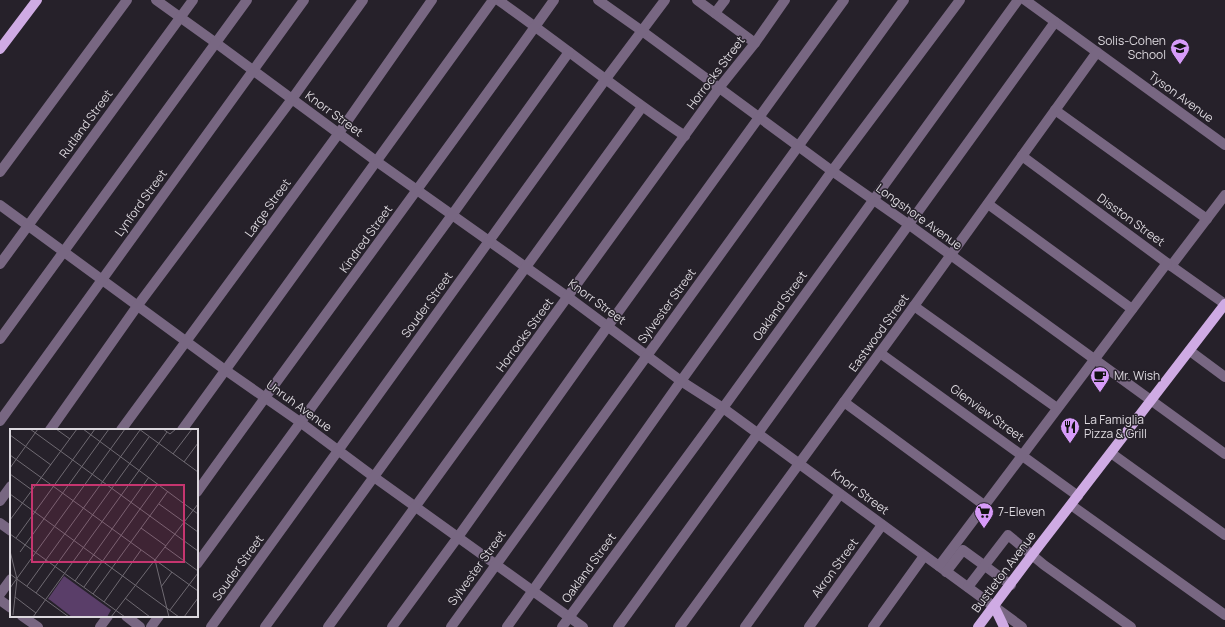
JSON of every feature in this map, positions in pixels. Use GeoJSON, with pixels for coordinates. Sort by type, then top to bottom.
{"type":"FeatureCollection","features":[{"type":"Feature","properties":{"kind":"main road"},"geometry":{"type":"LineString","coordinates":[[1,47],[37,0]]}},
{"type":"Feature","properties":{"kind":"main road","name":"Bustleton Avenue"},"geometry":{"type":"LineString","coordinates":[[978,627],[1225,304]]}},
{"type":"Feature","properties":{"kind":"main road"},"geometry":{"type":"LineString","coordinates":[[994,606],[996,627]]}},
{"type":"Feature","properties":{"kind":"main road"},"geometry":{"type":"LineString","coordinates":[[994,606],[1004,627]]}},
{"type":"Feature","properties":{"kind":"street"},"geometry":{"type":"LineString","coordinates":[[0,172],[127,0]]}},
{"type":"Feature","properties":{"kind":"street","name":"Knorr Street"},"geometry":{"type":"LineString","coordinates":[[156,0],[376,161],[490,240],[681,381],[723,408],[1022,627]]}},
{"type":"Feature","properties":{"kind":"street","name":"Rutland Street"},"geometry":{"type":"LineString","coordinates":[[0,264],[193,0]]}},
{"type":"Feature","properties":{"kind":"street"},"geometry":{"type":"LineString","coordinates":[[0,339],[247,0]]}},
{"type":"Feature","properties":{"kind":"street","name":"Lynford Street"},"geometry":{"type":"LineString","coordinates":[[0,421],[304,0]]}},
{"type":"Feature","properties":{"kind":"street"},"geometry":{"type":"LineString","coordinates":[[51,429],[138,305],[292,99],[363,0]]}},
{"type":"Feature","properties":{"kind":"street","name":"Large Street"},"geometry":{"type":"LineString","coordinates":[[122,429],[339,133],[432,0]]}},
{"type":"Feature","properties":{"kind":"street"},"geometry":{"type":"LineString","coordinates":[[183,429],[493,0]]}},
{"type":"Feature","properties":{"kind":"street"},"geometry":{"type":"LineString","coordinates":[[498,0],[570,52],[642,107],[685,136]]}},
{"type":"Feature","properties":{"kind":"street","name":"Kindred Street"},"geometry":{"type":"LineString","coordinates":[[198,491],[265,397],[418,190],[554,0]]}},
{"type":"Feature","properties":{"kind":"street","name":"Longshore Avenue"},"geometry":{"type":"LineString","coordinates":[[598,0],[832,171],[908,224],[950,256],[1225,454]]}},
{"type":"Feature","properties":{"kind":"street","name":"Souder Street"},"geometry":{"type":"LineString","coordinates":[[212,627],[490,240],[665,0]]}},
{"type":"Feature","properties":{"kind":"street"},"geometry":{"type":"LineString","coordinates":[[698,0],[755,42]]}},
{"type":"Feature","properties":{"kind":"street"},"geometry":{"type":"LineString","coordinates":[[716,13],[725,0]]}},
{"type":"Feature","properties":{"kind":"street","name":"Horrocks Street"},"geometry":{"type":"LineString","coordinates":[[328,627],[719,88],[755,42],[785,0]]}},
{"type":"Feature","properties":{"kind":"street"},"geometry":{"type":"LineString","coordinates":[[392,627],[844,0]]}},
{"type":"Feature","properties":{"kind":"street","name":"Sylvester Street"},"geometry":{"type":"LineString","coordinates":[[451,627],[495,564],[904,0]]}},
{"type":"Feature","properties":{"kind":"street"},"geometry":{"type":"LineString","coordinates":[[507,627],[832,171],[960,0]]}},
{"type":"Feature","properties":{"kind":"street","name":"Oakland Street"},"geometry":{"type":"LineString","coordinates":[[562,627],[723,408],[1018,0]]}},
{"type":"Feature","properties":{"kind":"street","name":"Tyson Avenue"},"geometry":{"type":"LineString","coordinates":[[1025,0],[1225,145]]}},
{"type":"Feature","properties":{"kind":"street"},"geometry":{"type":"LineString","coordinates":[[618,627],[1055,22]]}},
{"type":"Feature","properties":{"kind":"street"},"geometry":{"type":"LineString","coordinates":[[198,563],[570,52]]}},
{"type":"Feature","properties":{"kind":"street","name":"Eastwood Street"},"geometry":{"type":"LineString","coordinates":[[680,627],[1097,52]]}},
{"type":"Feature","properties":{"kind":"street"},"geometry":{"type":"LineString","coordinates":[[265,627],[642,107]]}},
{"type":"Feature","properties":{"kind":"street"},"geometry":{"type":"LineString","coordinates":[[1055,110],[1207,219]]}},
{"type":"Feature","properties":{"kind":"street","name":"Disston Street"},"geometry":{"type":"LineString","coordinates":[[1022,156],[1225,304]]}},
{"type":"Feature","properties":{"kind":"street"},"geometry":{"type":"LineString","coordinates":[[942,569],[984,505],[1057,408],[1132,309],[1207,219],[1225,195]]}},
{"type":"Feature","properties":{"kind":"street","name":"Unruh Avenue"},"geometry":{"type":"LineString","coordinates":[[0,204],[226,370],[583,627]]}},
{"type":"Feature","properties":{"kind":"street"},"geometry":{"type":"LineString","coordinates":[[988,204],[1132,309]]}},
{"type":"Feature","properties":{"kind":"street"},"geometry":{"type":"LineString","coordinates":[[914,306],[1057,408]]}},
{"type":"Feature","properties":{"kind":"street"},"geometry":{"type":"LineString","coordinates":[[1190,351],[1225,377]]}},
{"type":"Feature","properties":{"kind":"street","name":"Glenview Street"},"geometry":{"type":"LineString","coordinates":[[880,352],[1022,455],[1075,500],[1225,615]]}},
{"type":"Feature","properties":{"kind":"street"},"geometry":{"type":"LineString","coordinates":[[844,402],[984,505]]}},
{"type":"Feature","properties":{"kind":"street"},"geometry":{"type":"LineString","coordinates":[[1111,453],[1225,535]]}},
{"type":"Feature","properties":{"kind":"street"},"geometry":{"type":"LineString","coordinates":[[0,501],[10,487]]}},
{"type":"Feature","properties":{"kind":"street"},"geometry":{"type":"LineString","coordinates":[[745,627],[840,494]]}},
{"type":"Feature","properties":{"kind":"street"},"geometry":{"type":"LineString","coordinates":[[0,523],[10,530]]}},
{"type":"Feature","properties":{"kind":"street","name":"Akron Street"},"geometry":{"type":"LineString","coordinates":[[809,627],[882,525]]}},
{"type":"Feature","properties":{"kind":"street"},"geometry":{"type":"LineString","coordinates":[[968,588],[1008,535],[1044,565],[1131,627]]}},
{"type":"Feature","properties":{"kind":"street"},"geometry":{"type":"LineString","coordinates":[[942,569],[963,550],[1010,585]]}},
{"type":"Feature","properties":{"kind":"street"},"geometry":{"type":"LineString","coordinates":[[873,627],[924,556]]}},
{"type":"Feature","properties":{"kind":"street"},"geometry":{"type":"LineString","coordinates":[[0,594],[10,580]]}},
{"type":"Feature","properties":{"kind":"street"},"geometry":{"type":"LineString","coordinates":[[0,600],[10,607]]}},
{"type":"Feature","properties":{"kind":"street"},"geometry":{"type":"LineString","coordinates":[[23,617],[38,627]]}},
{"type":"Feature","properties":{"kind":"street"},"geometry":{"type":"LineString","coordinates":[[100,627],[107,617]]}},
{"type":"Feature","properties":{"kind":"street"},"geometry":{"type":"LineString","coordinates":[[127,617],[140,627]]}},
{"type":"Feature","properties":{"kind":"street"},"geometry":{"type":"LineString","coordinates":[[151,627],[158,617]]}},
{"type":"Feature","properties":{"kind":"place","name":"Solis-Cohen School"},"geometry":{"type":"Point","coordinates":[1180,65]}},
{"type":"Feature","properties":{"kind":"place","name":"Mr. Wish"},"geometry":{"type":"Point","coordinates":[1100,393]}},
{"type":"Feature","properties":{"kind":"place","name":"La Famiglia Pizza & Grill"},"geometry":{"type":"Point","coordinates":[1070,444]}},
{"type":"Feature","properties":{"kind":"place","name":"7-Eleven"},"geometry":{"type":"Point","coordinates":[984,529]}}]}
